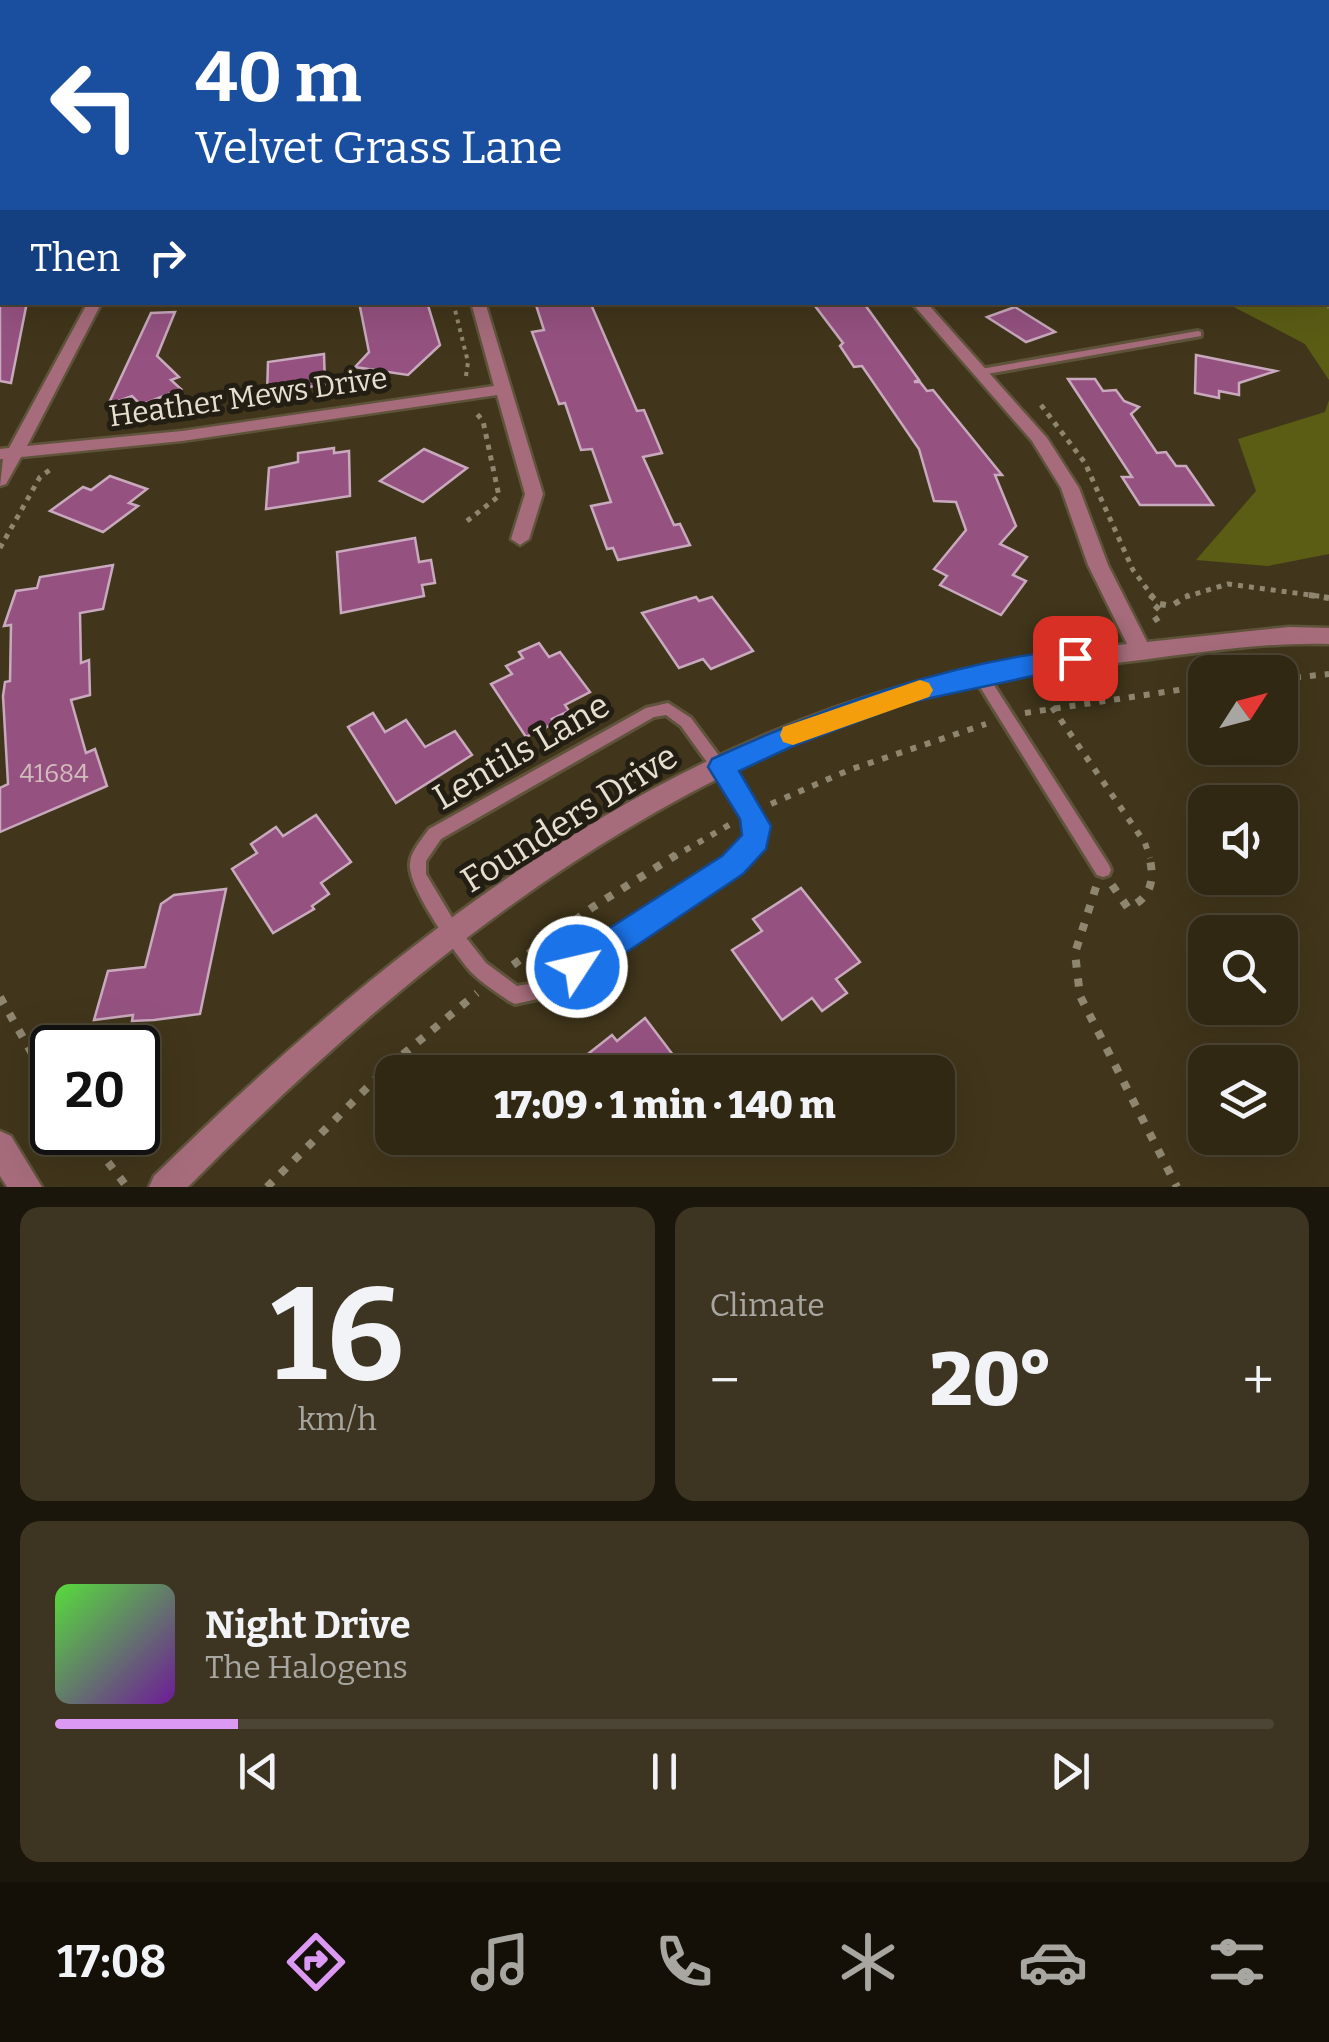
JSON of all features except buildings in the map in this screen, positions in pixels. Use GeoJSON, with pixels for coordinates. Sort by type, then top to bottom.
{"type":"FeatureCollection","features":[{"type":"Feature","properties":{"kind":"street"},"geometry":{"type":"LineString","coordinates":[[0,480],[8,453],[93,305]]}},
{"type":"Feature","properties":{"kind":"street"},"geometry":{"type":"LineString","coordinates":[[479,305],[534,494],[520,539]]}},
{"type":"Feature","properties":{"kind":"street"},"geometry":{"type":"LineString","coordinates":[[921,305],[1040,438],[1070,488],[1098,565],[1141,652]]}},
{"type":"Feature","properties":{"kind":"street","name":"Heather Mews Drive"},"geometry":{"type":"LineString","coordinates":[[8,453],[182,436],[503,388]]}},
{"type":"Feature","properties":{"kind":"street","name":"Founders Drive"},"geometry":{"type":"LineString","coordinates":[[165,1187],[234,1116],[451,932],[636,808],[721,767],[784,738],[904,694],[980,675],[1042,662],[1289,636],[1329,636]]}},
{"type":"Feature","properties":{"kind":"street"},"geometry":{"type":"LineString","coordinates":[[0,1147],[26,1187]]}},
{"type":"Feature","properties":{"kind":"lane"},"geometry":{"type":"LineString","coordinates":[[981,372],[1198,334]]}},
{"type":"Feature","properties":{"kind":"lane"},"geometry":{"type":"LineString","coordinates":[[980,675],[1103,870]]}},
{"type":"Feature","properties":{"kind":"lane","name":"Lentils Lane"},"geometry":{"type":"LineString","coordinates":[[451,932],[418,875],[418,858],[435,834],[651,712],[668,709],[686,722],[721,767]]}},
{"type":"Feature","properties":{"kind":"lane"},"geometry":{"type":"LineString","coordinates":[[451,932],[480,970],[515,995],[545,990],[641,922],[732,865],[756,840],[752,812],[721,767]]}},
{"type":"Feature","properties":{"kind":"path"},"geometry":{"type":"LineString","coordinates":[[454,305],[468,362],[465,376],[473,378],[481,406],[475,412],[463,412]]}},
{"type":"Feature","properties":{"kind":"path"},"geometry":{"type":"LineString","coordinates":[[467,521],[499,496],[482,421],[475,412]]}},
{"type":"Feature","properties":{"kind":"path"},"geometry":{"type":"LineString","coordinates":[[0,548],[40,477],[59,466]]}},
{"type":"Feature","properties":{"kind":"path"},"geometry":{"type":"LineString","coordinates":[[1160,604],[1171,606],[1199,588],[1219,583],[1250,583],[1329,598]]}},
{"type":"Feature","properties":{"kind":"path"},"geometry":{"type":"LineString","coordinates":[[1298,677],[1329,674]]}},
{"type":"Feature","properties":{"kind":"path"},"geometry":{"type":"LineString","coordinates":[[1052,707],[1146,844],[1154,868],[1152,887],[1140,904],[1128,908],[1103,870]]}},
{"type":"Feature","properties":{"kind":"path"},"geometry":{"type":"LineString","coordinates":[[1103,870],[1075,952],[1080,996],[1178,1187]]}},
{"type":"Feature","properties":{"kind":"path"},"geometry":{"type":"LineString","coordinates":[[0,997],[30,1050]]}},
{"type":"Feature","properties":{"kind":"path"},"geometry":{"type":"LineString","coordinates":[[103,1155],[127,1187]]}},
{"type":"Feature","properties":{"kind":"shaded area"},"geometry":{"type":"Polygon","coordinates":[[[1230,305],[1329,305],[1329,380],[1305,344],[1230,305]]]}},
{"type":"Feature","properties":{"kind":"shaded area"},"geometry":{"type":"Polygon","coordinates":[[[1329,400],[1329,554],[1268,566],[1196,560],[1256,491],[1238,439],[1325,412],[1329,400]]]}},
{"type":"Feature","properties":{"kind":"slow traffic"},"geometry":{"type":"LineString","coordinates":[[793,735],[920,690]]}},
{"type":"Feature","properties":{"kind":"route"},"geometry":{"type":"LineString","coordinates":[[577,967],[732,865],[756,840],[752,812],[721,767],[784,738],[904,694],[1075,658]]}}]}
